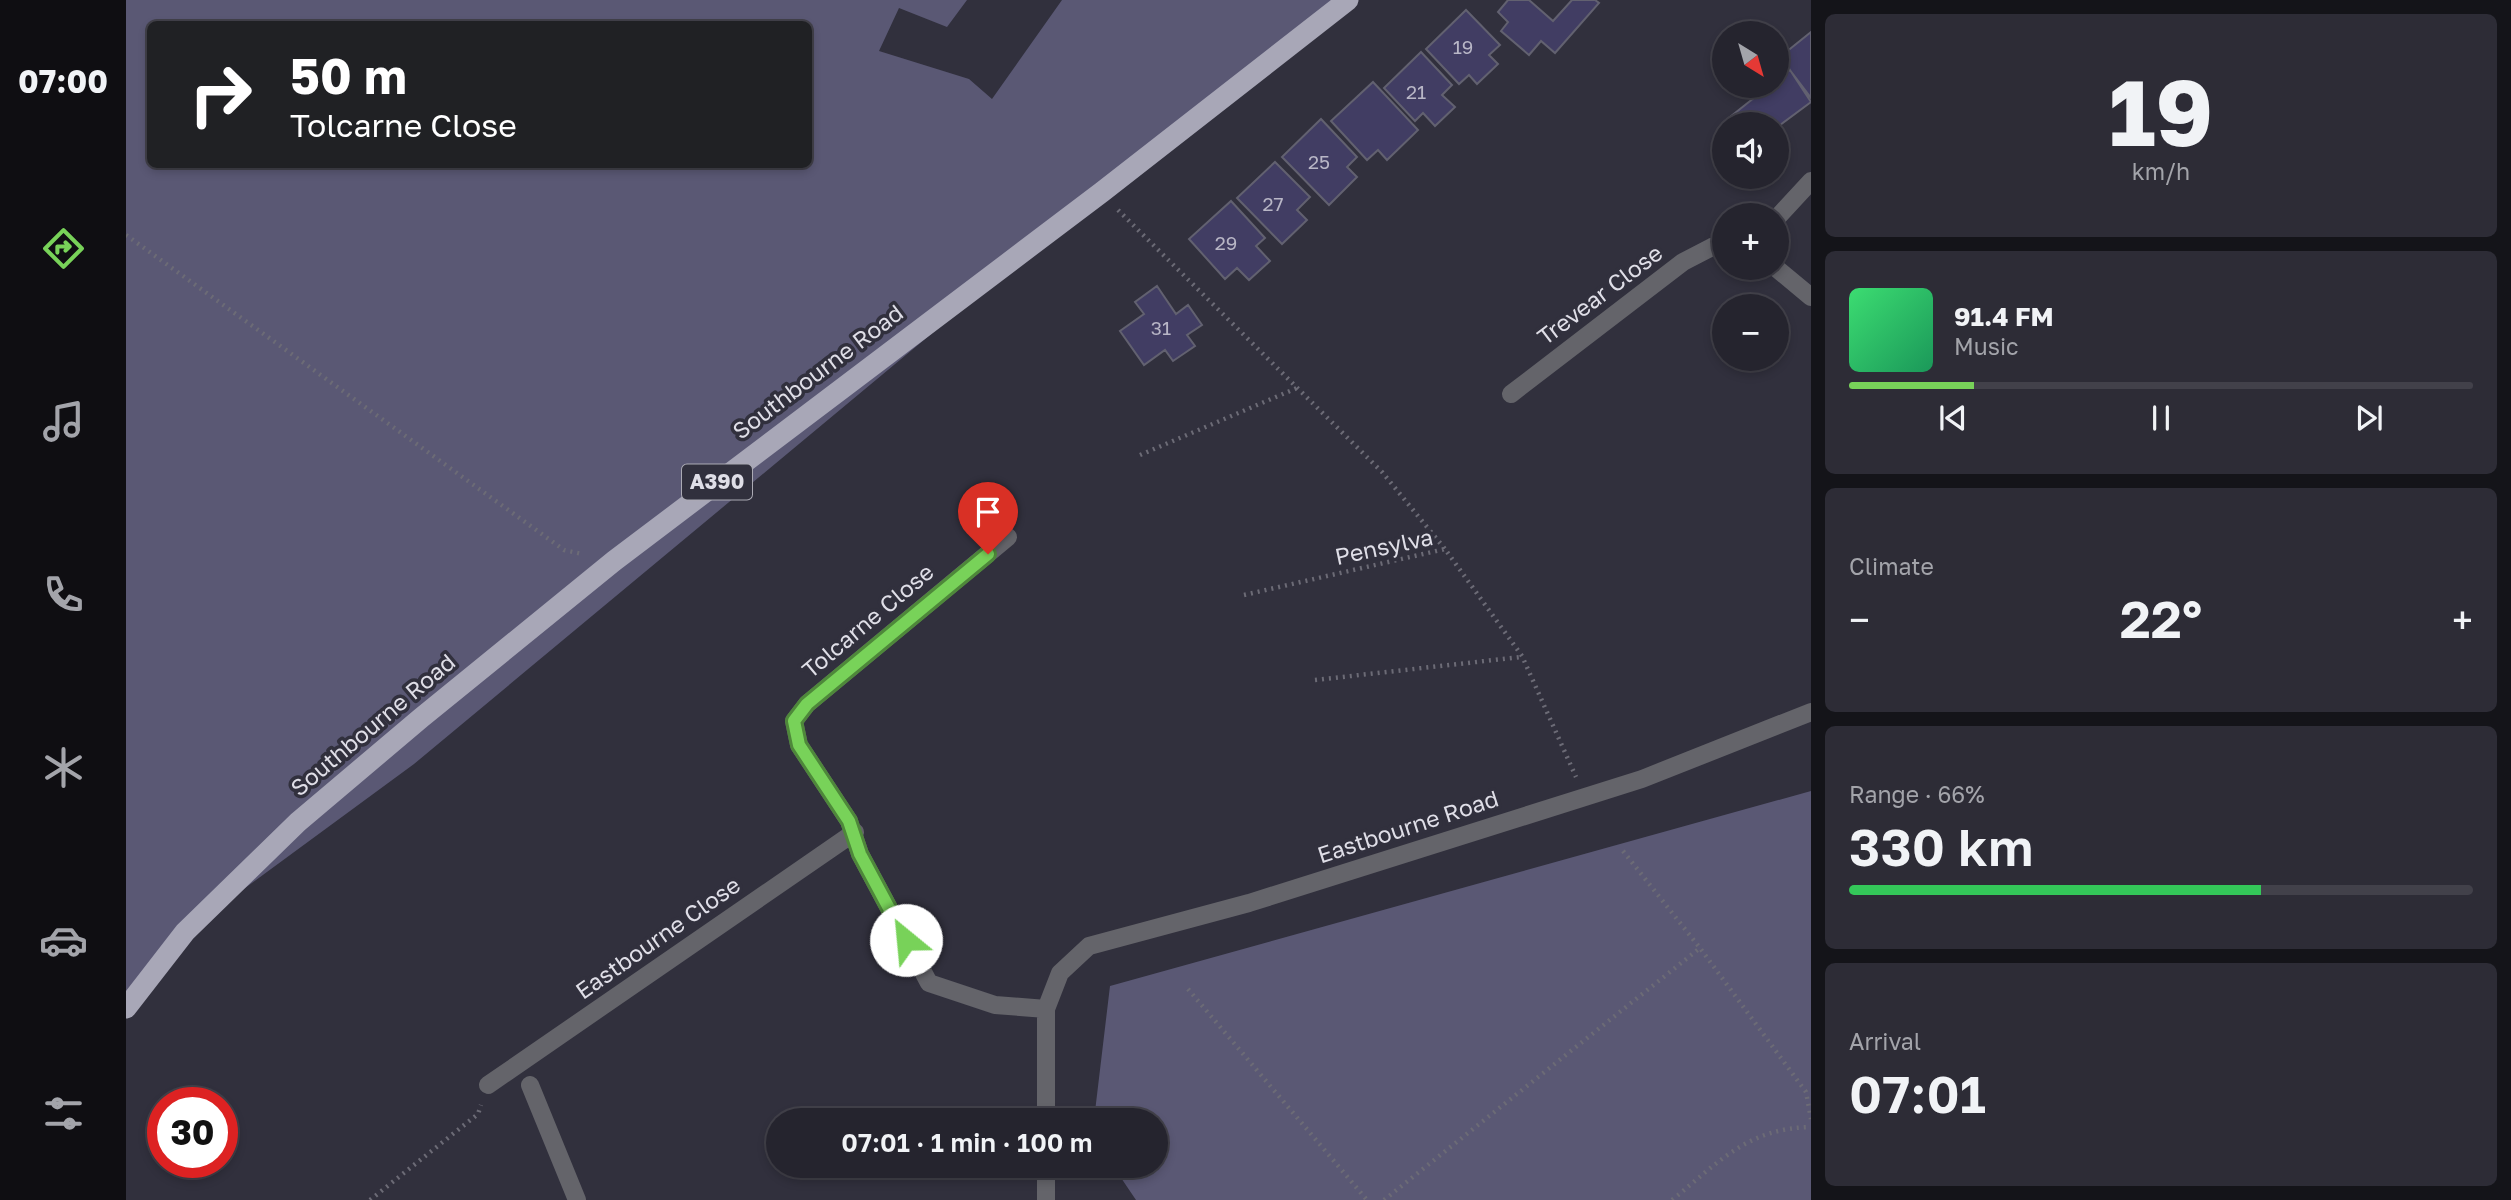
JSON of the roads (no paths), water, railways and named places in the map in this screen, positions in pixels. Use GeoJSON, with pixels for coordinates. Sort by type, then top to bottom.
{"type":"FeatureCollection","features":[{"type":"Feature","properties":{"kind":"highway","name":"Southbourne Road"},"geometry":{"type":"LineString","coordinates":[[126,1008],[186,932],[298,822],[614,561],[1102,192],[1348,0]]}},
{"type":"Feature","properties":{"kind":"street"},"geometry":{"type":"LineString","coordinates":[[1789,205],[1811,181]]}},
{"type":"Feature","properties":{"kind":"street","name":"Trevear Close"},"geometry":{"type":"LineString","coordinates":[[1511,394],[1683,262],[1712,247]]}},
{"type":"Feature","properties":{"kind":"street"},"geometry":{"type":"LineString","coordinates":[[1789,279],[1811,297]]}},
{"type":"Feature","properties":{"kind":"street","name":"Tolcarne Close"},"geometry":{"type":"LineString","coordinates":[[1008,537],[807,704],[794,721],[799,745],[855,832],[860,854],[929,984],[995,1005],[1046,1009]]}},
{"type":"Feature","properties":{"kind":"street","name":"Eastbourne Road"},"geometry":{"type":"LineString","coordinates":[[1046,1009],[1060,973],[1089,946],[1250,904],[1642,779],[1811,712]]}},
{"type":"Feature","properties":{"kind":"street","name":"Eastbourne Close"},"geometry":{"type":"LineString","coordinates":[[488,1085],[855,832]]}},
{"type":"Feature","properties":{"kind":"street"},"geometry":{"type":"LineString","coordinates":[[1046,1009],[1046,1108]]}},
{"type":"Feature","properties":{"kind":"street"},"geometry":{"type":"LineString","coordinates":[[530,1085],[577,1200]]}},
{"type":"Feature","properties":{"kind":"street"},"geometry":{"type":"LineString","coordinates":[[1046,1178],[1046,1200]]}}]}
